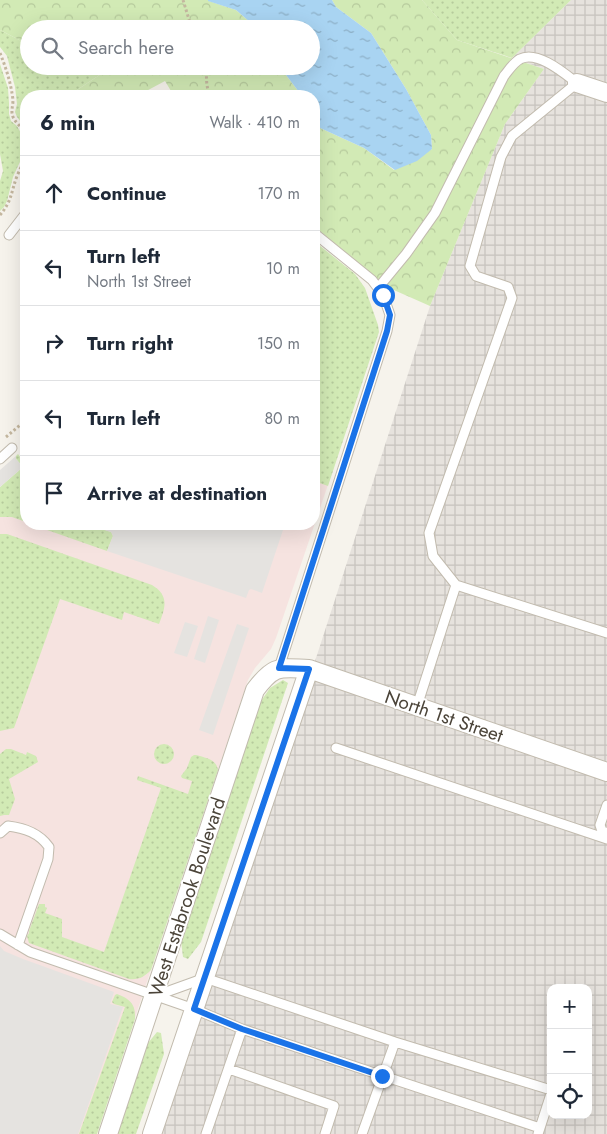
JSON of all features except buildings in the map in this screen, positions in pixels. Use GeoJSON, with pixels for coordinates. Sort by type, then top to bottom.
{"type":"FeatureCollection","features":[{"type":"Feature","properties":{"kind":"street"},"geometry":{"type":"LineString","coordinates":[[577,82],[607,93]]}},
{"type":"Feature","properties":{"kind":"street","name":"North 1st Street"},"geometry":{"type":"LineString","coordinates":[[279,668],[309,669],[607,772]]}},
{"type":"Feature","properties":{"kind":"street","name":"West Estabrook Boulevard"},"geometry":{"type":"LineString","coordinates":[[108,1134],[256,690],[266,676],[279,668]]}},
{"type":"Feature","properties":{"kind":"street"},"geometry":{"type":"LineString","coordinates":[[152,1134],[309,669]]}},
{"type":"Feature","properties":{"kind":"lane"},"geometry":{"type":"LineString","coordinates":[[378,288],[406,254],[435,213],[504,76],[513,64],[522,58],[531,57],[548,62],[577,82],[512,136],[501,157],[470,266],[476,276],[508,287],[512,298],[429,533],[433,556],[456,585],[607,633]]}},
{"type":"Feature","properties":{"kind":"lane"},"geometry":{"type":"LineString","coordinates":[[9,235],[20,221]]}},
{"type":"Feature","properties":{"kind":"lane"},"geometry":{"type":"LineString","coordinates":[[279,668],[387,331],[390,315],[383,295],[372,280],[320,238]]}},
{"type":"Feature","properties":{"kind":"lane"},"geometry":{"type":"LineString","coordinates":[[0,459],[12,448]]}},
{"type":"Feature","properties":{"kind":"lane"},"geometry":{"type":"LineString","coordinates":[[417,706],[456,585]]}},
{"type":"Feature","properties":{"kind":"lane"},"geometry":{"type":"LineString","coordinates":[[336,748],[605,836]]}},
{"type":"Feature","properties":{"kind":"lane"},"geometry":{"type":"LineString","coordinates":[[605,836],[600,825],[607,805]]}},
{"type":"Feature","properties":{"kind":"lane"},"geometry":{"type":"LineString","coordinates":[[0,832],[8,826],[22,828],[42,838],[49,846],[48,859],[18,945]]}},
{"type":"Feature","properties":{"kind":"lane"},"geometry":{"type":"LineString","coordinates":[[0,934],[30,952],[194,1009],[242,1029],[539,1131],[547,1106]]}},
{"type":"Feature","properties":{"kind":"lane"},"geometry":{"type":"LineString","coordinates":[[155,996],[205,978],[395,1042],[547,1089]]}},
{"type":"Feature","properties":{"kind":"lane"},"geometry":{"type":"LineString","coordinates":[[206,1134],[242,1029]]}},
{"type":"Feature","properties":{"kind":"lane"},"geometry":{"type":"LineString","coordinates":[[362,1134],[395,1042]]}},
{"type":"Feature","properties":{"kind":"lane"},"geometry":{"type":"LineString","coordinates":[[229,1069],[334,1106],[325,1134]]}},
{"type":"Feature","properties":{"kind":"path"},"geometry":{"type":"LineString","coordinates":[[183,0],[189,20]]}},
{"type":"Feature","properties":{"kind":"path"},"geometry":{"type":"LineString","coordinates":[[0,53],[8,74],[14,120],[20,125]]}},
{"type":"Feature","properties":{"kind":"path"},"geometry":{"type":"LineString","coordinates":[[206,75],[207,90]]}},
{"type":"Feature","properties":{"kind":"path"},"geometry":{"type":"LineString","coordinates":[[0,215],[7,208],[20,171]]}},
{"type":"Feature","properties":{"kind":"path"},"geometry":{"type":"LineString","coordinates":[[2,441],[20,425]]}},
{"type":"Feature","properties":{"kind":"shaded area"},"geometry":{"type":"Polygon","coordinates":[[[571,0],[607,0],[607,1134],[156,1134],[317,655],[430,306],[505,124],[544,69],[512,58],[571,0]]]}},
{"type":"Feature","properties":{"kind":"shaded area"},"geometry":{"type":"Polygon","coordinates":[[[16,456],[20,464],[20,470],[0,487],[0,470],[16,456]]]}},
{"type":"Feature","properties":{"kind":"shaded area"},"geometry":{"type":"Polygon","coordinates":[[[320,463],[334,467],[320,508],[320,463]]]}},
{"type":"Feature","properties":{"kind":"shaded area"},"geometry":{"type":"Polygon","coordinates":[[[20,478],[20,530],[313,530],[276,638],[271,649],[255,668],[248,680],[96,1134],[0,1134],[0,496],[20,478]]]}},
{"type":"Feature","properties":{"kind":"shaded area"},"geometry":{"type":"Polygon","coordinates":[[[104,530],[283,530],[262,593],[251,589],[246,598],[107,551],[113,536],[111,532],[104,530]]]}},
{"type":"Feature","properties":{"kind":"shaded area"},"geometry":{"type":"Polygon","coordinates":[[[208,616],[219,620],[205,663],[194,659],[208,616]]]}},
{"type":"Feature","properties":{"kind":"shaded area"},"geometry":{"type":"Polygon","coordinates":[[[185,622],[198,626],[187,657],[174,653],[185,622]]]}},
{"type":"Feature","properties":{"kind":"shaded area"},"geometry":{"type":"Polygon","coordinates":[[[237,624],[249,628],[213,735],[199,730],[237,624]]]}},
{"type":"Feature","properties":{"kind":"shaded area"},"geometry":{"type":"Polygon","coordinates":[[[0,946],[4,951],[23,959],[114,992],[110,1004],[123,1007],[78,1134],[0,1134],[0,946]]]}},
{"type":"Feature","properties":{"kind":"green space"},"geometry":{"type":"Polygon","coordinates":[[[0,0],[208,0],[236,10],[248,20],[20,20],[20,40],[0,30],[0,0]]]}},
{"type":"Feature","properties":{"kind":"green space"},"geometry":{"type":"Polygon","coordinates":[[[332,0],[422,0],[457,40],[544,69],[505,124],[430,306],[387,287],[320,231],[320,128],[364,148],[394,170],[432,149],[431,135],[406,89],[371,33],[336,7],[332,0]]]}},
{"type":"Feature","properties":{"kind":"green space"},"geometry":{"type":"Polygon","coordinates":[[[422,0],[571,0],[512,58],[457,40],[422,0]]]}},
{"type":"Feature","properties":{"kind":"green space"},"geometry":{"type":"Polygon","coordinates":[[[0,30],[20,40],[20,75],[100,75],[77,90],[20,90],[20,121],[15,112],[17,104],[15,87],[7,56],[0,47],[0,30]]]}},
{"type":"Feature","properties":{"kind":"green space"},"geometry":{"type":"Polygon","coordinates":[[[0,64],[8,88],[11,121],[20,131],[20,162],[13,177],[7,201],[0,211],[0,181],[3,171],[0,154],[0,64]]]}},
{"type":"Feature","properties":{"kind":"green space"},"geometry":{"type":"Polygon","coordinates":[[[100,75],[286,75],[297,90],[170,90],[165,81],[148,90],[77,90],[100,75]]]}},
{"type":"Feature","properties":{"kind":"green space"},"geometry":{"type":"Polygon","coordinates":[[[320,246],[355,274],[365,288],[379,332],[328,486],[320,483],[320,246]]]}},
{"type":"Feature","properties":{"kind":"green space"},"geometry":{"type":"Polygon","coordinates":[[[18,454],[20,457],[20,464],[16,459],[18,454]]]}},
{"type":"Feature","properties":{"kind":"green space"},"geometry":{"type":"Polygon","coordinates":[[[20,470],[20,520],[12,517],[0,517],[0,487],[20,470]]]}},
{"type":"Feature","properties":{"kind":"green space"},"geometry":{"type":"Polygon","coordinates":[[[47,530],[105,530],[111,532],[113,536],[107,551],[47,530]]]}},
{"type":"Feature","properties":{"kind":"green space"},"geometry":{"type":"Polygon","coordinates":[[[0,534],[7,534],[152,585],[162,593],[164,608],[159,624],[124,612],[122,620],[60,599],[14,728],[0,731],[0,534]]]}},
{"type":"Feature","properties":{"kind":"green space"},"geometry":{"type":"Polygon","coordinates":[[[283,680],[288,683],[201,942],[188,959],[183,957],[181,941],[261,701],[270,688],[283,680]]]}},
{"type":"Feature","properties":{"kind":"green space"},"geometry":{"type":"Polygon","coordinates":[[[164,744],[171,747],[174,754],[171,761],[164,764],[157,761],[154,754],[157,747],[164,744]]]}},
{"type":"Feature","properties":{"kind":"green space"},"geometry":{"type":"Polygon","coordinates":[[[6,749],[26,755],[27,752],[36,756],[38,762],[9,779],[15,799],[9,815],[0,816],[0,754],[6,749]]]}},
{"type":"Feature","properties":{"kind":"green space"},"geometry":{"type":"Polygon","coordinates":[[[194,755],[213,761],[218,770],[151,970],[141,978],[129,979],[29,943],[27,936],[39,904],[45,904],[47,908],[45,913],[62,919],[62,937],[104,952],[161,788],[137,780],[138,776],[188,794],[192,781],[181,776],[194,755]]]}},
{"type":"Feature","properties":{"kind":"green space"},"geometry":{"type":"Polygon","coordinates":[[[117,994],[131,1003],[135,1019],[97,1134],[79,1134],[125,1007],[112,1002],[117,994]]]}},
{"type":"Feature","properties":{"kind":"green space"},"geometry":{"type":"Polygon","coordinates":[[[157,1032],[161,1033],[164,1054],[136,1134],[115,1134],[144,1048],[157,1032]]]}},
{"type":"Feature","properties":{"kind":"water"},"geometry":{"type":"Polygon","coordinates":[[[332,0],[336,7],[371,33],[406,89],[431,135],[432,149],[417,161],[395,170],[364,148],[320,128],[320,90],[297,90],[286,75],[320,75],[320,20],[248,20],[236,10],[208,1],[332,0]]]}},
{"type":"Feature","properties":{"kind":"route"},"geometry":{"type":"LineString","coordinates":[[382,1076],[242,1029],[194,1009],[309,669],[279,668],[387,331],[390,315],[383,295]]}}]}
